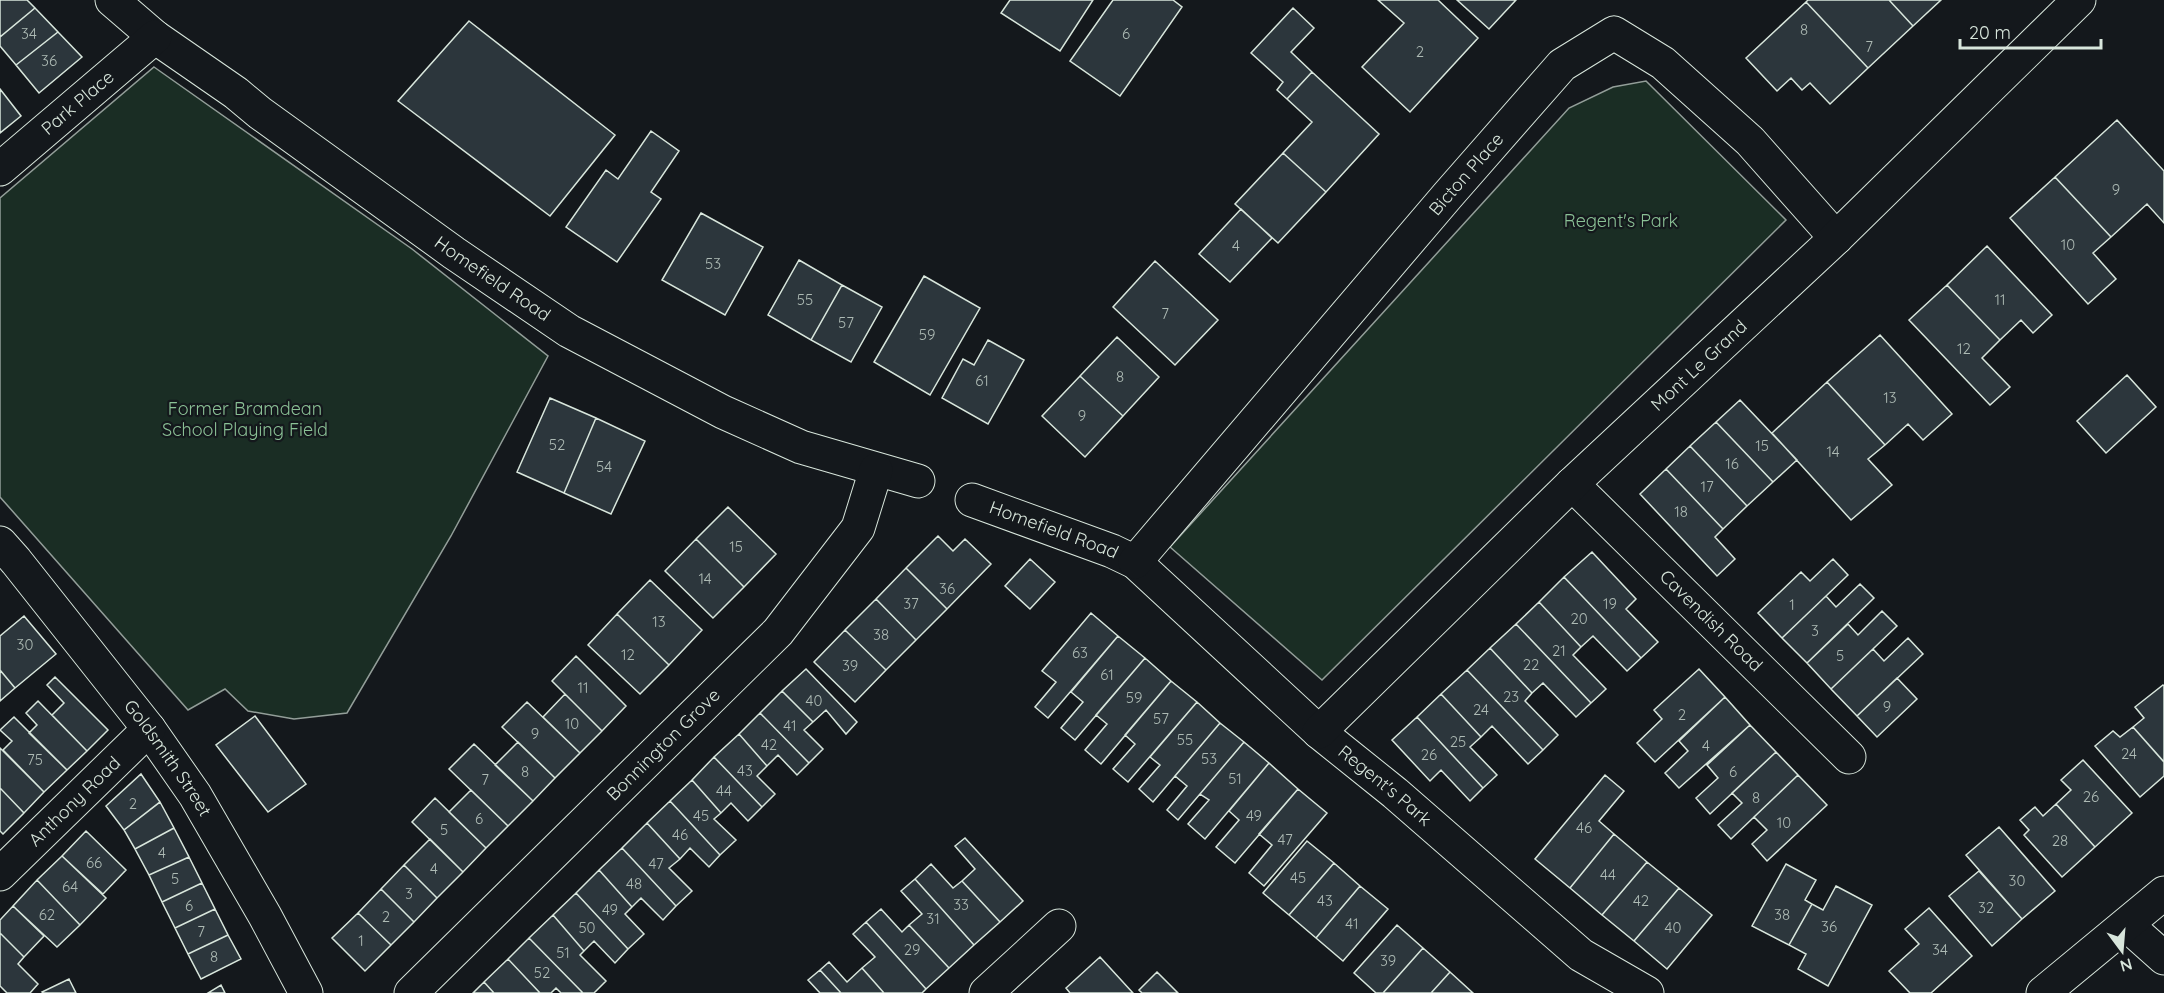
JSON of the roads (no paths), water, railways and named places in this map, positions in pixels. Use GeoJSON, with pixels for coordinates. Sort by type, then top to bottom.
{"type":"FeatureCollection","features":[{"type":"Feature","properties":{"kind":"street","name":"Homefield Road"},"geometry":{"type":"LineString","coordinates":[[112,0],[155,37],[236,93],[269,120],[454,253],[569,332],[723,412],[801,447],[918,482]]}},
{"type":"Feature","properties":{"kind":"street","name":"Mont Le Grand"},"geometry":{"type":"LineString","coordinates":[[1319,732],[1572,484],[1836,238],[2079,0]]}},
{"type":"Feature","properties":{"kind":"street","name":"Bicton Place"},"geometry":{"type":"LineString","coordinates":[[1135,562],[1562,64],[1614,33],[1663,63],[1750,141],[1836,238]]}},
{"type":"Feature","properties":{"kind":"street","name":"Park Place"},"geometry":{"type":"LineString","coordinates":[[0,169],[155,37]]}},
{"type":"Feature","properties":{"kind":"street","name":"Bonnington Grove"},"geometry":{"type":"LineString","coordinates":[[411,993],[778,632],[858,528],[876,470]]}},
{"type":"Feature","properties":{"kind":"street","name":"Cavendish Road"},"geometry":{"type":"LineString","coordinates":[[1572,484],[1849,758]]}},
{"type":"Feature","properties":{"kind":"street","name":"Homefield Road"},"geometry":{"type":"LineString","coordinates":[[972,500],[1112,551],[1135,562]]}},
{"type":"Feature","properties":{"kind":"street","name":"Goldsmith Street"},"geometry":{"type":"LineString","coordinates":[[5,560],[148,729],[195,795],[265,915],[306,993]]}},
{"type":"Feature","properties":{"kind":"street","name":"Regent's Park"},"geometry":{"type":"LineString","coordinates":[[1135,562],[1319,732],[1395,793],[1581,955],[1647,993]]}},
{"type":"Feature","properties":{"kind":"street","name":"Anthony Road"},"geometry":{"type":"LineString","coordinates":[[0,874],[148,729]]}},
{"type":"Feature","properties":{"kind":"street"},"geometry":{"type":"LineString","coordinates":[[2043,993],[2164,893]]}},
{"type":"Feature","properties":{"kind":"street"},"geometry":{"type":"LineString","coordinates":[[2127,925],[2164,958]]}},
{"type":"Feature","properties":{"kind":"street"},"geometry":{"type":"LineString","coordinates":[[986,993],[1059,926]]}},
{"type":"Feature","properties":{"kind":"park label","name":"Former Bramdean School Playing Field"},"geometry":{"type":"Point","coordinates":[245,419]}}]}
